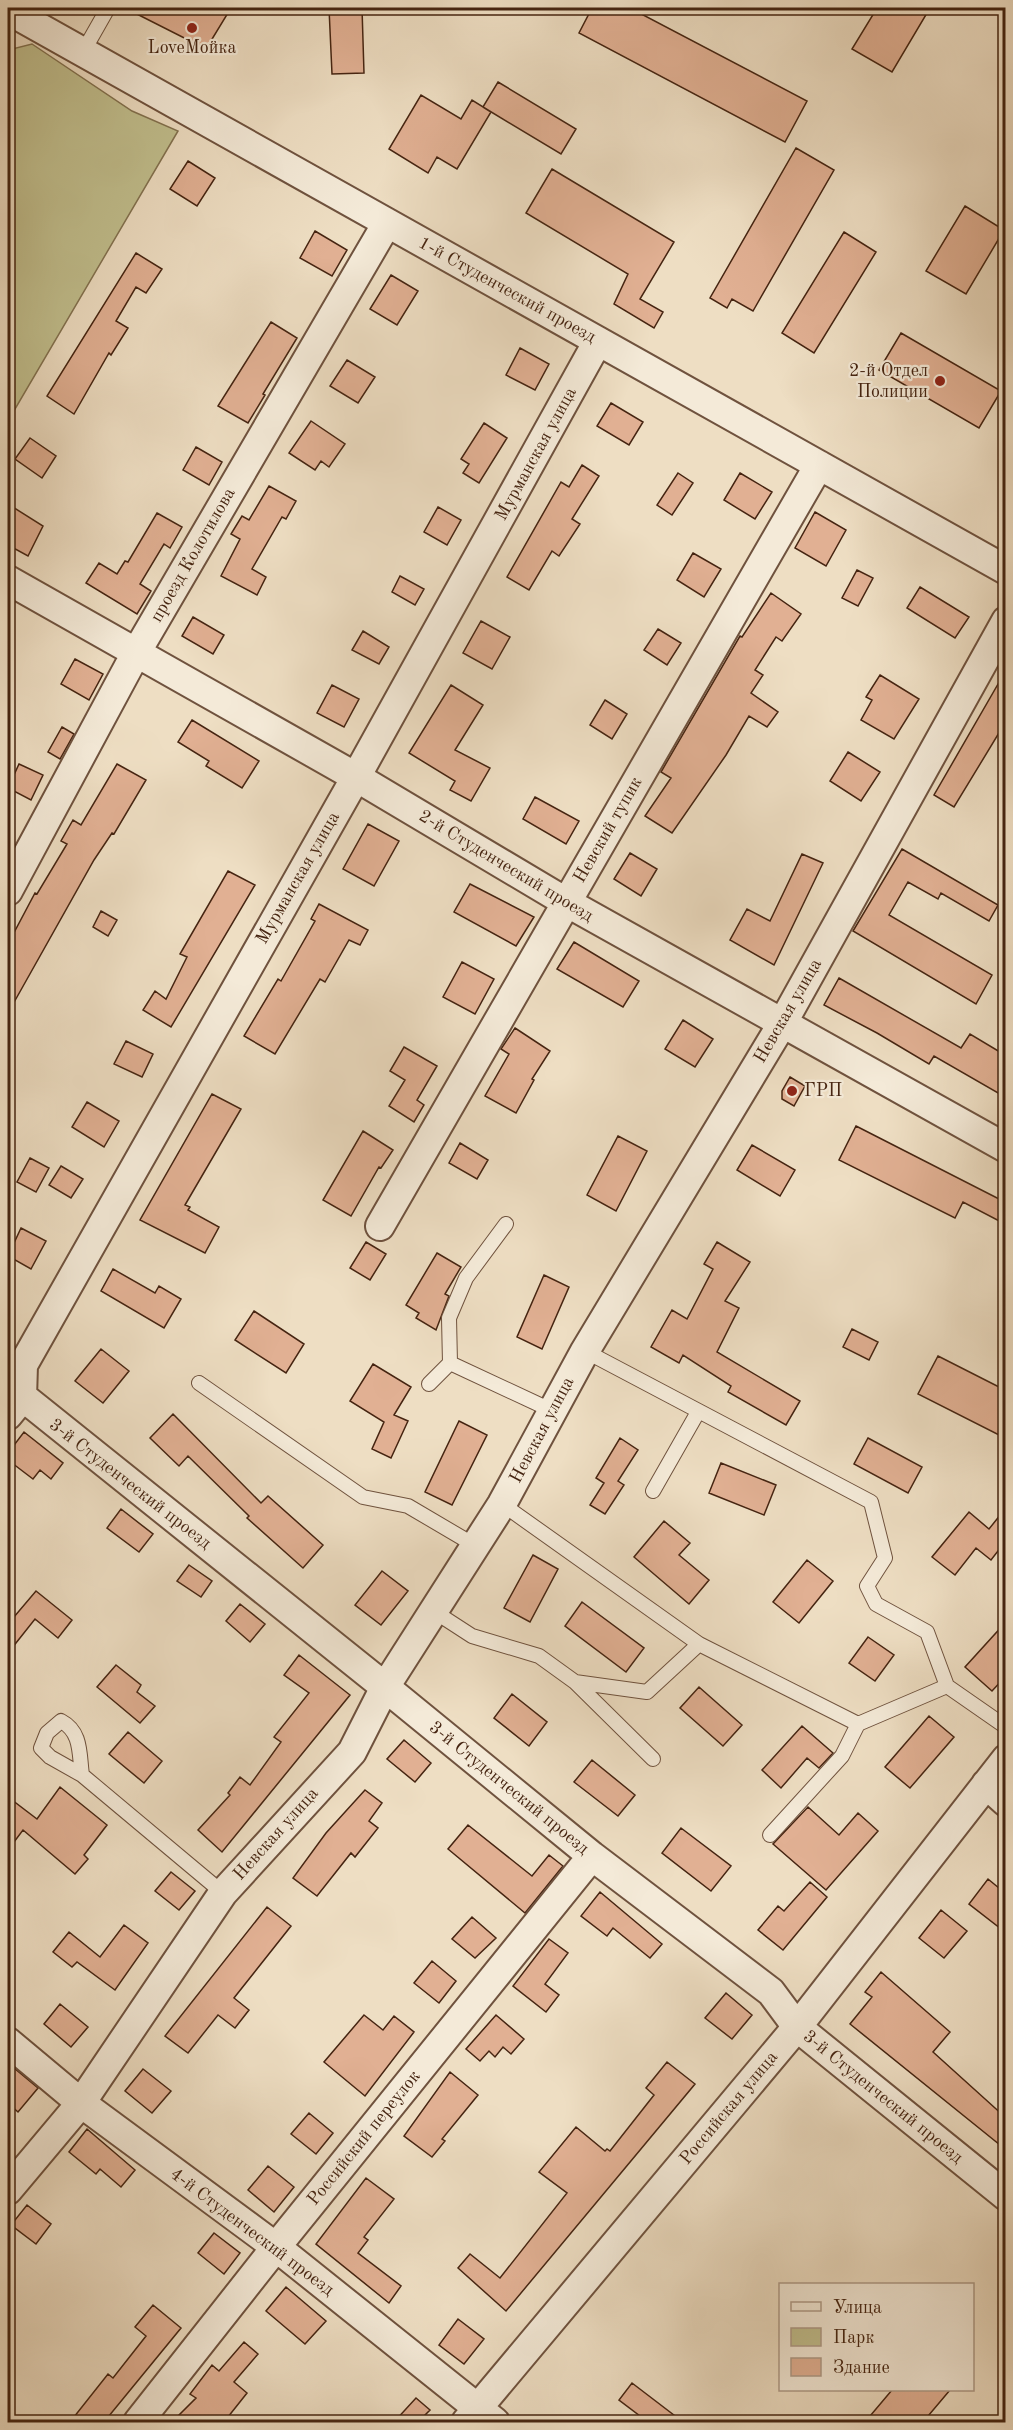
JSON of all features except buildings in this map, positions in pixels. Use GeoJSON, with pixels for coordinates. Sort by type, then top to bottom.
{"type":"FeatureCollection","features":[{"type":"Feature","properties":{"kind":"street","name":"1-й Студенческий проезд"},"geometry":{"type":"LineString","coordinates":[[8,10],[1005,570]]}},
{"type":"Feature","properties":{"kind":"street","name":"проезд Колотилова"},"geometry":{"type":"LineString","coordinates":[[8,891],[136,653],[387,223]]}},
{"type":"Feature","properties":{"kind":"street","name":"Мурманская улица"},"geometry":{"type":"LineString","coordinates":[[12,1399],[22,1365],[356,777],[598,341]]}},
{"type":"Feature","properties":{"kind":"street","name":"Невский тупик"},"geometry":{"type":"LineString","coordinates":[[380,1226],[819,465]]}},
{"type":"Feature","properties":{"kind":"street","name":"2-й Студенческий проезд"},"geometry":{"type":"LineString","coordinates":[[8,580],[356,777],[566,902],[1005,1148]]}},
{"type":"Feature","properties":{"kind":"street","name":"Невская улица"},"geometry":{"type":"LineString","coordinates":[[8,2190],[81,2103],[223,1893],[352,1752],[386,1687],[502,1504],[585,1351],[782,1024],[1005,621]]}},
{"type":"Feature","properties":{"kind":"street","name":"3-й Студенческий проезд"},"geometry":{"type":"LineString","coordinates":[[12,1399],[386,1687],[592,1856],[771,1992],[797,2027],[1005,2196]]}},
{"type":"Feature","properties":{"kind":"street","name":"Российская улица"},"geometry":{"type":"LineString","coordinates":[[479,2418],[797,2027],[996,1793],[1005,1759]]}},
{"type":"Feature","properties":{"kind":"street","name":"Российский переулок"},"geometry":{"type":"LineString","coordinates":[[138,2422],[276,2247],[592,1856]]}},
{"type":"Feature","properties":{"kind":"street","name":"4-й Студенческий проезд"},"geometry":{"type":"LineString","coordinates":[[8,2042],[81,2103],[276,2247],[479,2418]]}},
{"type":"Feature","properties":{"kind":"lane"},"geometry":{"type":"LineString","coordinates":[[83,52],[108,8]]}},
{"type":"Feature","properties":{"kind":"lane"},"geometry":{"type":"LineString","coordinates":[[429,1384],[450,1363],[449,1318],[466,1278],[506,1224]]}},
{"type":"Feature","properties":{"kind":"lane"},"geometry":{"type":"LineString","coordinates":[[585,1351],[871,1502],[885,1558],[867,1586],[876,1604],[927,1632],[947,1686],[1005,1727]]}},
{"type":"Feature","properties":{"kind":"lane"},"geometry":{"type":"LineString","coordinates":[[450,1363],[553,1411]]}},
{"type":"Feature","properties":{"kind":"lane"},"geometry":{"type":"LineString","coordinates":[[199,1383],[363,1497],[408,1506],[476,1546]]}},
{"type":"Feature","properties":{"kind":"lane"},"geometry":{"type":"LineString","coordinates":[[654,1491],[698,1412]]}},
{"type":"Feature","properties":{"kind":"lane"},"geometry":{"type":"LineString","coordinates":[[502,1504],[699,1644],[858,1724]]}},
{"type":"Feature","properties":{"kind":"lane"},"geometry":{"type":"LineString","coordinates":[[435,1611],[472,1636],[539,1656],[575,1682],[653,1759]]}},
{"type":"Feature","properties":{"kind":"lane"},"geometry":{"type":"LineString","coordinates":[[575,1682],[647,1692],[699,1644]]}},
{"type":"Feature","properties":{"kind":"lane"},"geometry":{"type":"LineString","coordinates":[[770,1835],[842,1756],[858,1724],[947,1686]]}},
{"type":"Feature","properties":{"kind":"lane"},"geometry":{"type":"LineString","coordinates":[[82,1775],[223,1893]]}},
{"type":"Feature","properties":{"kind":"green space"},"geometry":{"type":"Polygon","coordinates":[[[32,44],[132,111],[178,131],[8,421],[8,50],[32,44]]]}},
{"type":"Feature","properties":{"kind":"place","name":"LoveМойка"},"geometry":{"type":"Point","coordinates":[192,28]}},
{"type":"Feature","properties":{"kind":"place","name":"2-й Отдел Полиции"},"geometry":{"type":"Point","coordinates":[940,381]}},
{"type":"Feature","properties":{"kind":"place","name":"ГРП"},"geometry":{"type":"Point","coordinates":[792,1091]}}]}
